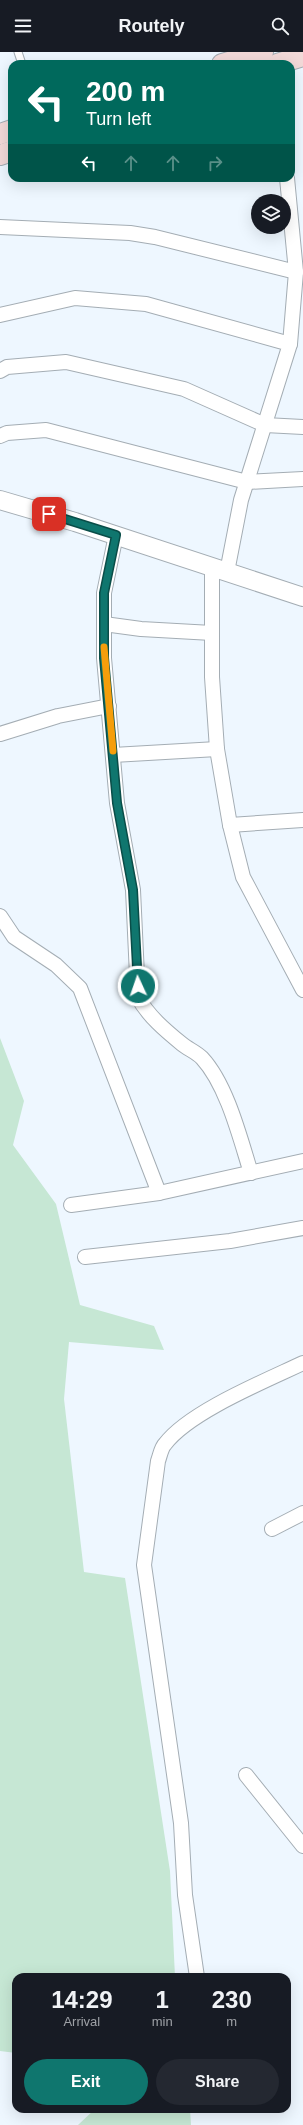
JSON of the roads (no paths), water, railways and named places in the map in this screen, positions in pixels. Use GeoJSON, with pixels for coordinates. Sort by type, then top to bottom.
{"type":"FeatureCollection","features":[{"type":"Feature","properties":{"kind":"main road"},"geometry":{"type":"LineString","coordinates":[[235,60],[262,52]]}},
{"type":"Feature","properties":{"kind":"main road"},"geometry":{"type":"LineString","coordinates":[[290,60],[303,56]]}},
{"type":"Feature","properties":{"kind":"street"},"geometry":{"type":"LineString","coordinates":[[287,182],[296,272],[290,344],[220,570],[212,633],[212,677],[217,749],[230,825],[243,877],[303,990]]}},
{"type":"Feature","properties":{"kind":"street"},"geometry":{"type":"LineString","coordinates":[[0,227],[130,233],[156,237],[296,272]]}},
{"type":"Feature","properties":{"kind":"street"},"geometry":{"type":"LineString","coordinates":[[0,315],[75,298],[146,304],[290,344]]}},
{"type":"Feature","properties":{"kind":"street"},"geometry":{"type":"LineString","coordinates":[[0,371],[8,367],[66,362],[184,389],[265,425],[303,427]]}},
{"type":"Feature","properties":{"kind":"street"},"geometry":{"type":"LineString","coordinates":[[0,436],[7,433],[46,430],[247,482],[303,480]]}},
{"type":"Feature","properties":{"kind":"street"},"geometry":{"type":"LineString","coordinates":[[0,500],[116,535],[303,597]]}},
{"type":"Feature","properties":{"kind":"street"},"geometry":{"type":"LineString","coordinates":[[116,535],[104,593],[104,658],[117,803],[133,890],[138,997],[144,1008],[182,1044],[201,1058],[211,1069],[235,1120],[251,1173]]}},
{"type":"Feature","properties":{"kind":"street"},"geometry":{"type":"LineString","coordinates":[[104,624],[141,629],[212,633]]}},
{"type":"Feature","properties":{"kind":"street"},"geometry":{"type":"LineString","coordinates":[[0,734],[58,716],[108,706]]}},
{"type":"Feature","properties":{"kind":"street"},"geometry":{"type":"LineString","coordinates":[[113,755],[217,749]]}},
{"type":"Feature","properties":{"kind":"street"},"geometry":{"type":"LineString","coordinates":[[230,825],[303,820]]}},
{"type":"Feature","properties":{"kind":"street"},"geometry":{"type":"LineString","coordinates":[[0,916],[14,938],[56,965],[80,988],[159,1193]]}},
{"type":"Feature","properties":{"kind":"street"},"geometry":{"type":"LineString","coordinates":[[71,1204],[159,1193],[303,1162]]}},
{"type":"Feature","properties":{"kind":"street"},"geometry":{"type":"LineString","coordinates":[[85,1257],[230,1241],[303,1228]]}},
{"type":"Feature","properties":{"kind":"street"},"geometry":{"type":"LineString","coordinates":[[196,1973],[185,1895],[181,1823],[144,1565],[158,1461],[164,1445],[177,1431],[194,1418],[303,1363]]}},
{"type":"Feature","properties":{"kind":"street"},"geometry":{"type":"LineString","coordinates":[[272,1529],[303,1513]]}},
{"type":"Feature","properties":{"kind":"street"},"geometry":{"type":"LineString","coordinates":[[246,1775],[303,1846]]}}]}
